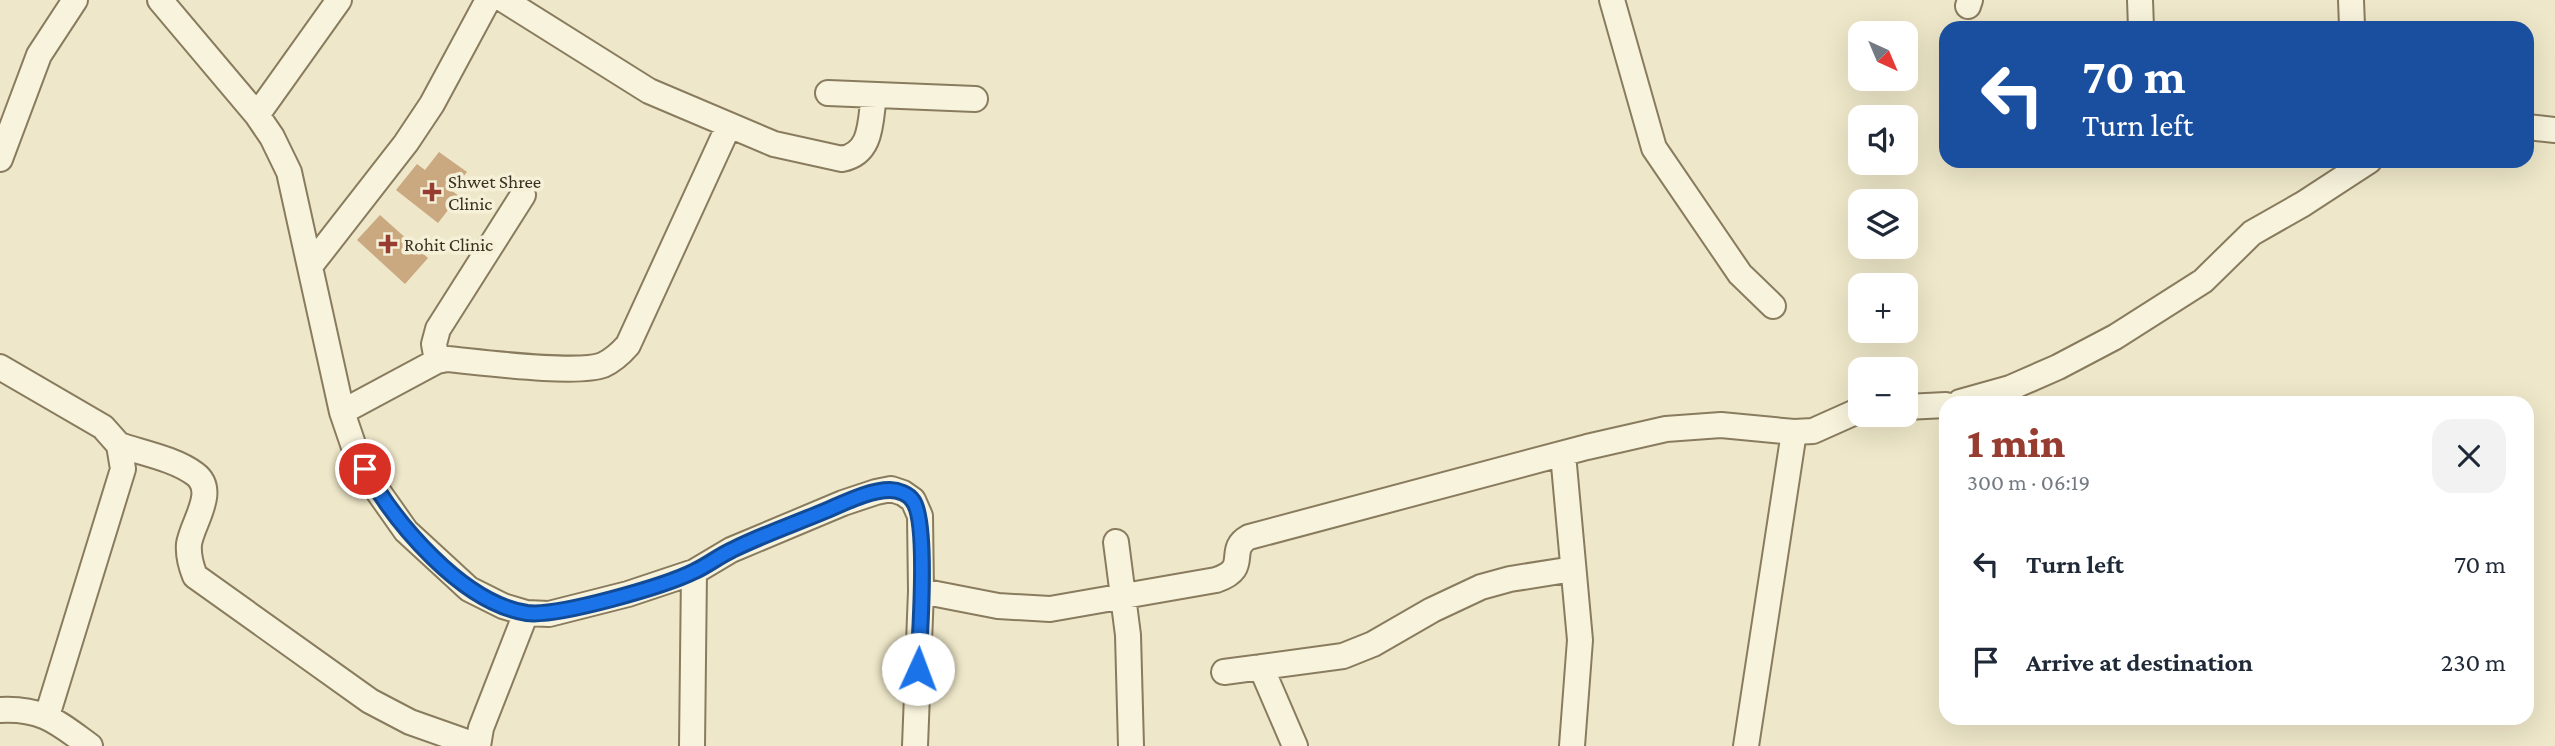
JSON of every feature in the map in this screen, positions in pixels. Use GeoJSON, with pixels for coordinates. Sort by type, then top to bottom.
{"type":"FeatureCollection","features":[{"type":"Feature","properties":{"kind":"street"},"geometry":{"type":"LineString","coordinates":[[0,159],[38,55],[75,0]]}},
{"type":"Feature","properties":{"kind":"street"},"geometry":{"type":"LineString","coordinates":[[159,0],[257,115],[272,137],[289,172],[342,412],[355,450],[375,487],[406,531],[469,589],[503,606],[526,613],[549,614],[628,594],[694,572],[731,550],[842,503],[891,489],[903,493],[913,500],[920,516],[921,592],[915,746]]}},
{"type":"Feature","properties":{"kind":"street"},"geometry":{"type":"LineString","coordinates":[[257,115],[339,0]]}},
{"type":"Feature","properties":{"kind":"street"},"geometry":{"type":"LineString","coordinates":[[311,265],[406,143],[432,104],[488,0]]}},
{"type":"Feature","properties":{"kind":"street"},"geometry":{"type":"LineString","coordinates":[[504,0],[649,90],[774,144],[842,159],[853,156],[865,144],[874,95]]}},
{"type":"Feature","properties":{"kind":"street"},"geometry":{"type":"LineString","coordinates":[[1612,0],[1654,148],[1740,274],[1773,306]]}},
{"type":"Feature","properties":{"kind":"street"},"geometry":{"type":"LineString","coordinates":[[2140,0],[2141,21]]}},
{"type":"Feature","properties":{"kind":"street"},"geometry":{"type":"LineString","coordinates":[[2351,0],[2352,21]]}},
{"type":"Feature","properties":{"kind":"street"},"geometry":{"type":"LineString","coordinates":[[828,93],[975,99]]}},
{"type":"Feature","properties":{"kind":"street"},"geometry":{"type":"LineString","coordinates":[[342,412],[437,361],[447,359],[574,369],[601,366],[618,356],[628,345],[729,125]]}},
{"type":"Feature","properties":{"kind":"street"},"geometry":{"type":"LineString","coordinates":[[2534,128],[2555,130]]}},
{"type":"Feature","properties":{"kind":"street"},"geometry":{"type":"LineString","coordinates":[[1981,396],[2010,388],[2059,367],[2115,337],[2203,281],[2252,233],[2358,168]]}},
{"type":"Feature","properties":{"kind":"street"},"geometry":{"type":"LineString","coordinates":[[437,361],[434,344],[438,329],[523,195]]}},
{"type":"Feature","properties":{"kind":"street"},"geometry":{"type":"LineString","coordinates":[[0,367],[103,427],[119,445],[197,475],[204,486],[204,497],[189,545],[190,563],[195,576],[370,701],[429,730],[478,746],[481,728],[526,613]]}},
{"type":"Feature","properties":{"kind":"street"},"geometry":{"type":"LineString","coordinates":[[1918,406],[1939,405]]}},
{"type":"Feature","properties":{"kind":"street"},"geometry":{"type":"LineString","coordinates":[[921,592],[1023,609],[1061,608],[1216,580],[1231,575],[1236,566],[1239,545],[1249,537],[1563,454],[1666,429],[1720,425],[1794,432],[1813,431],[1848,415]]}},
{"type":"Feature","properties":{"kind":"street"},"geometry":{"type":"LineString","coordinates":[[1745,746],[1794,432]]}},
{"type":"Feature","properties":{"kind":"street"},"geometry":{"type":"LineString","coordinates":[[47,716],[123,469],[119,445]]}},
{"type":"Feature","properties":{"kind":"street"},"geometry":{"type":"LineString","coordinates":[[1563,454],[1580,640],[1572,746]]}},
{"type":"Feature","properties":{"kind":"street"},"geometry":{"type":"LineString","coordinates":[[1116,542],[1125,596],[1131,685],[1131,746]]}},
{"type":"Feature","properties":{"kind":"street"},"geometry":{"type":"LineString","coordinates":[[1224,672],[1343,656],[1359,651],[1432,610],[1480,587],[1510,579],[1573,569]]}},
{"type":"Feature","properties":{"kind":"street"},"geometry":{"type":"LineString","coordinates":[[692,746],[694,572]]}},
{"type":"Feature","properties":{"kind":"street"},"geometry":{"type":"LineString","coordinates":[[1261,667],[1295,746]]}},
{"type":"Feature","properties":{"kind":"street"},"geometry":{"type":"LineString","coordinates":[[0,710],[24,709],[47,716],[90,746]]}},
{"type":"Feature","properties":{"kind":"building"},"geometry":{"type":"Polygon","coordinates":[[[439,152],[467,172],[452,191],[459,196],[438,223],[396,190],[417,164],[425,170],[439,152]]]}},
{"type":"Feature","properties":{"kind":"building"},"geometry":{"type":"Polygon","coordinates":[[[380,215],[428,258],[405,284],[357,240],[380,215]]]}},
{"type":"Feature","properties":{"kind":"place","name":"Shwet Shree Clinic"},"geometry":{"type":"Point","coordinates":[432,192]}},
{"type":"Feature","properties":{"kind":"place","name":"Rohit Clinic"},"geometry":{"type":"Point","coordinates":[388,244]}},
{"type":"Feature","properties":{"kind":"route"},"geometry":{"type":"LineString","coordinates":[[365,469],[406,531],[469,589],[503,606],[526,613],[549,614],[628,594],[694,572],[731,550],[842,503],[891,489],[903,493],[913,500],[920,516],[918,669]]}}]}
